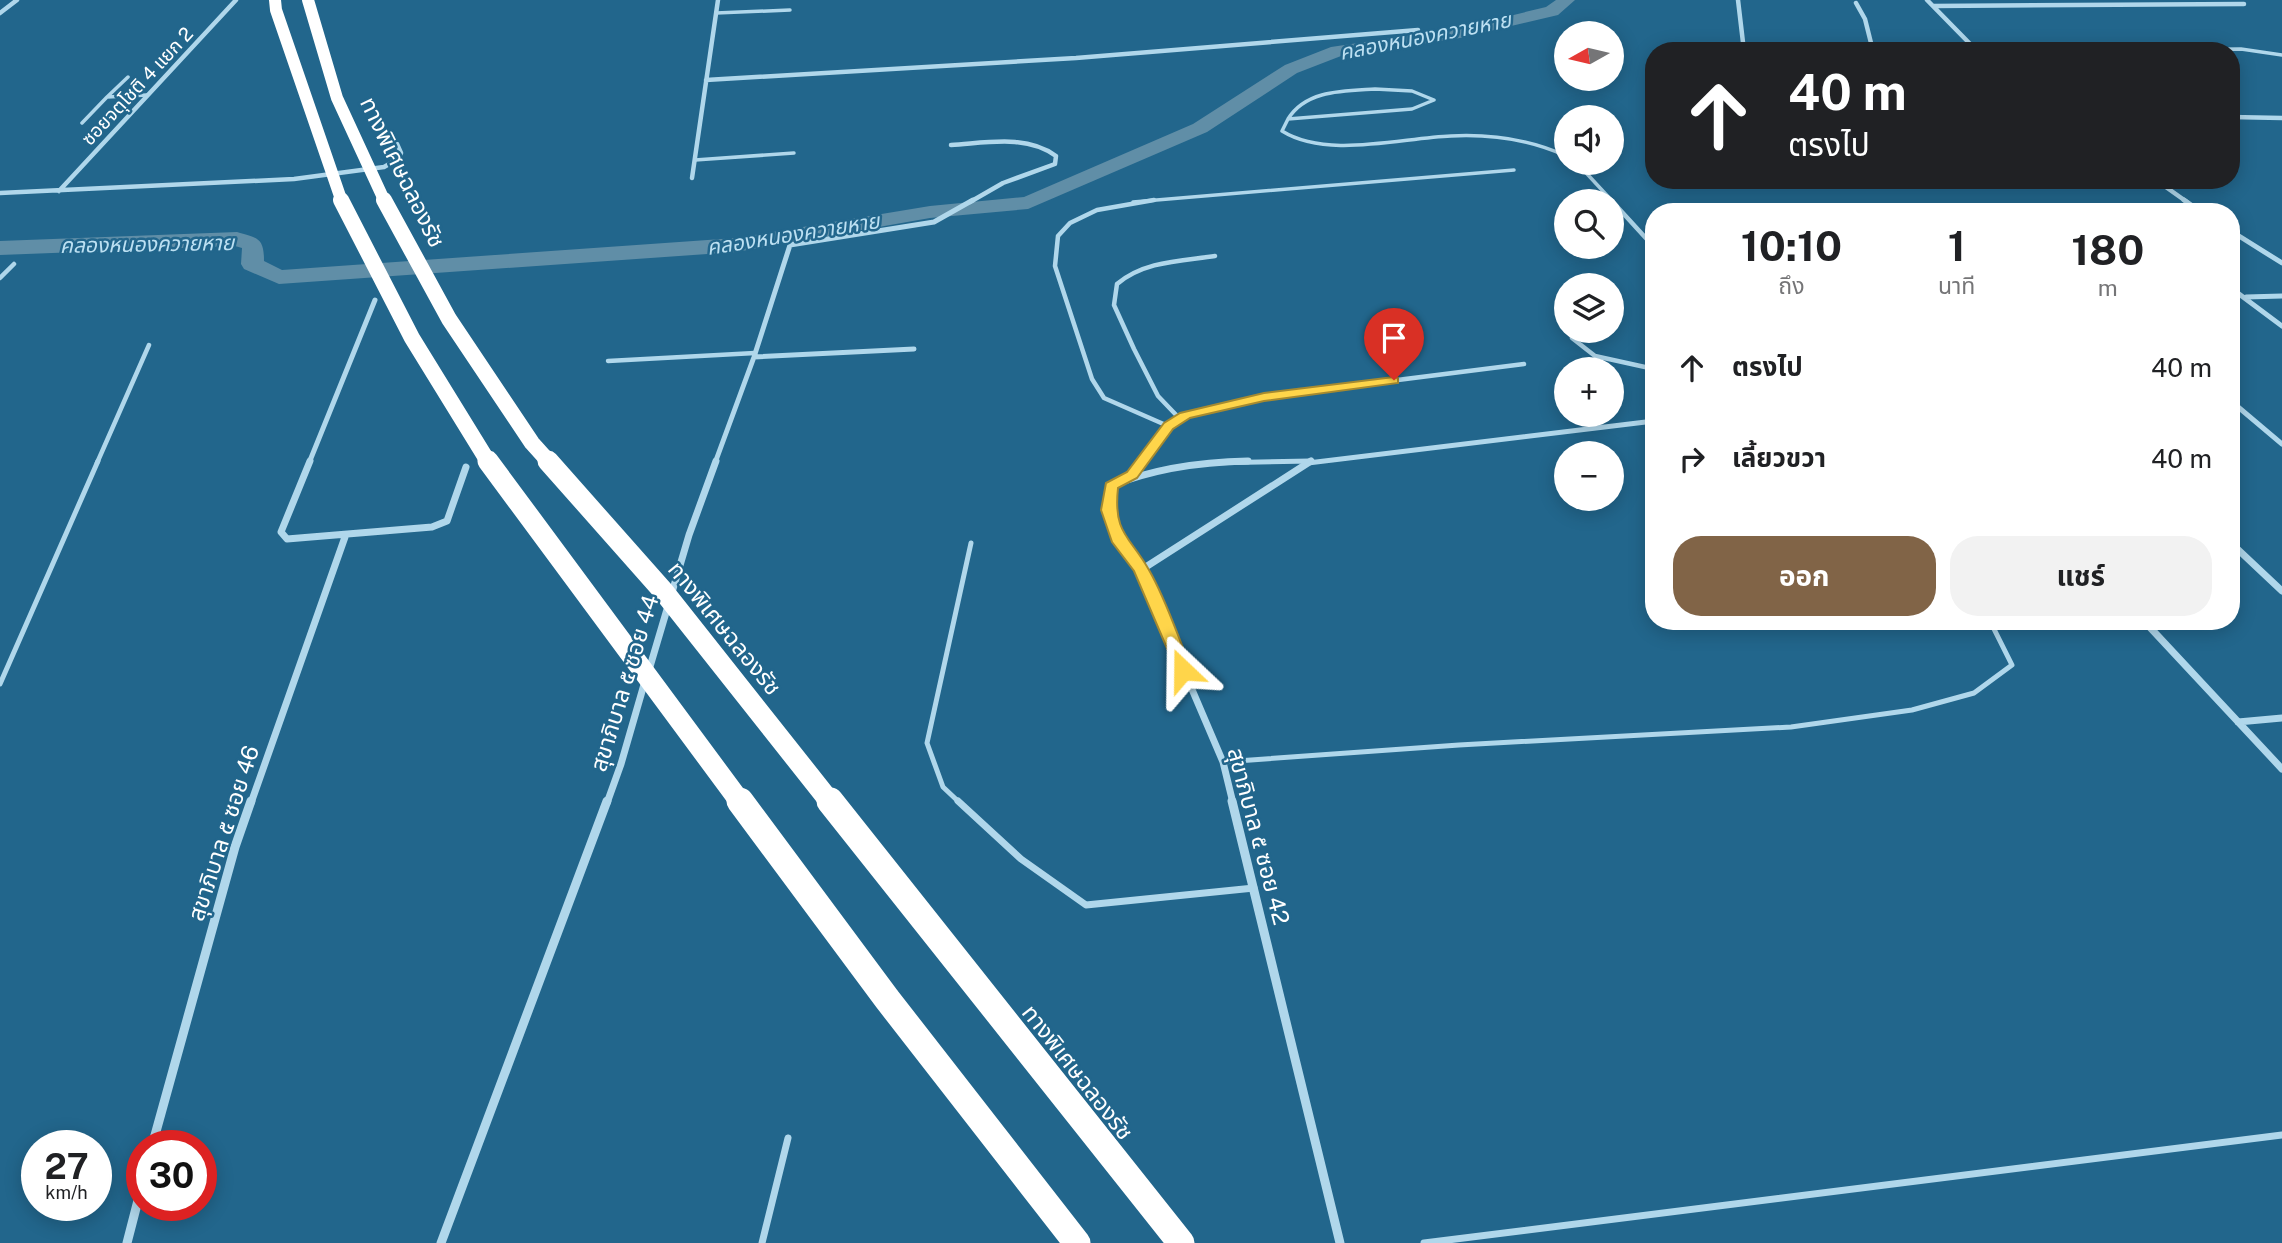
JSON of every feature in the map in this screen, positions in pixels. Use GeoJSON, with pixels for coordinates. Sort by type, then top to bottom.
{"type":"FeatureCollection","features":[{"type":"Feature","properties":{"kind":"highway"},"geometry":{"type":"LineString","coordinates":[[275,0],[280,23],[344,209],[412,338],[487,460],[887,999],[1077,1243]]}},
{"type":"Feature","properties":{"kind":"highway","name":"ทางพิเศษฉลองรัช"},"geometry":{"type":"LineString","coordinates":[[308,0],[337,98],[381,194],[449,319],[533,443],[664,592],[1181,1243]]}},
{"type":"Feature","properties":{"kind":"street"},"geometry":{"type":"LineString","coordinates":[[0,13],[17,0]]}},
{"type":"Feature","properties":{"kind":"street","name":"ซอยจตุโชติ 4 แยก 2"},"geometry":{"type":"LineString","coordinates":[[59,191],[236,0]]}},
{"type":"Feature","properties":{"kind":"street"},"geometry":{"type":"LineString","coordinates":[[692,178],[718,0]]}},
{"type":"Feature","properties":{"kind":"street"},"geometry":{"type":"LineString","coordinates":[[1738,0],[1743,42]]}},
{"type":"Feature","properties":{"kind":"street"},"geometry":{"type":"LineString","coordinates":[[1927,0],[1969,42]]}},
{"type":"Feature","properties":{"kind":"street"},"geometry":{"type":"LineString","coordinates":[[2041,0],[2047,5]]}},
{"type":"Feature","properties":{"kind":"street"},"geometry":{"type":"LineString","coordinates":[[1856,3],[1865,19],[1871,42]]}},
{"type":"Feature","properties":{"kind":"street"},"geometry":{"type":"LineString","coordinates":[[1933,6],[2244,4]]}},
{"type":"Feature","properties":{"kind":"street"},"geometry":{"type":"LineString","coordinates":[[706,80],[1076,58],[1418,30]]}},
{"type":"Feature","properties":{"kind":"street"},"geometry":{"type":"LineString","coordinates":[[2240,117],[2282,118]]}},
{"type":"Feature","properties":{"kind":"street","name":"สุขาภิบาล ๕ ซอย 44"},"geometry":{"type":"LineString","coordinates":[[441,1243],[621,764],[690,535],[790,244],[934,222],[1003,183],[1055,164],[1056,156],[1048,148],[1035,144],[1009,142],[951,145]]}},
{"type":"Feature","properties":{"kind":"street"},"geometry":{"type":"LineString","coordinates":[[0,193],[283,180],[393,163],[401,153],[397,144]]}},
{"type":"Feature","properties":{"kind":"street"},"geometry":{"type":"LineString","coordinates":[[2169,189],[2188,203]]}},
{"type":"Feature","properties":{"kind":"street"},"geometry":{"type":"LineString","coordinates":[[2240,237],[2282,263]]}},
{"type":"Feature","properties":{"kind":"street"},"geometry":{"type":"LineString","coordinates":[[2240,294],[2282,326]]}},
{"type":"Feature","properties":{"kind":"street"},"geometry":{"type":"LineString","coordinates":[[2245,297],[2282,296]]}},
{"type":"Feature","properties":{"kind":"street"},"geometry":{"type":"LineString","coordinates":[[375,300],[281,532],[287,539],[299,540],[432,527],[447,520],[466,467]]}},
{"type":"Feature","properties":{"kind":"street"},"geometry":{"type":"LineString","coordinates":[[754,355],[914,349]]}},
{"type":"Feature","properties":{"kind":"street"},"geometry":{"type":"LineString","coordinates":[[2240,408],[2282,443]]}},
{"type":"Feature","properties":{"kind":"street"},"geometry":{"type":"LineString","coordinates":[[1132,475],[1223,461],[1311,461],[1645,422]]}},
{"type":"Feature","properties":{"kind":"street"},"geometry":{"type":"LineString","coordinates":[[1142,570],[1311,461]]}},
{"type":"Feature","properties":{"kind":"street","name":"สุขาภิบาล ๕ ซอย 42"},"geometry":{"type":"LineString","coordinates":[[1132,475],[1111,486],[1108,510],[1120,542],[1142,570],[1223,762],[1340,1243]]}},
{"type":"Feature","properties":{"kind":"street","name":"สุขาภิบาล ๕ ซอย 46"},"geometry":{"type":"LineString","coordinates":[[156,1130],[235,847],[345,537]]}},
{"type":"Feature","properties":{"kind":"street"},"geometry":{"type":"LineString","coordinates":[[2240,551],[2282,591]]}},
{"type":"Feature","properties":{"kind":"street"},"geometry":{"type":"LineString","coordinates":[[2152,630],[2282,769]]}},
{"type":"Feature","properties":{"kind":"street"},"geometry":{"type":"LineString","coordinates":[[2238,722],[2282,718]]}},
{"type":"Feature","properties":{"kind":"street"},"geometry":{"type":"LineString","coordinates":[[127,1243],[133,1221]]}},
{"type":"Feature","properties":{"kind":"lane"},"geometry":{"type":"LineString","coordinates":[[716,13],[790,10]]}},
{"type":"Feature","properties":{"kind":"lane"},"geometry":{"type":"LineString","coordinates":[[2240,49],[2282,55]]}},
{"type":"Feature","properties":{"kind":"lane"},"geometry":{"type":"LineString","coordinates":[[82,123],[128,77]]}},
{"type":"Feature","properties":{"kind":"lane"},"geometry":{"type":"LineString","coordinates":[[1287,119],[1427,106],[1434,100],[1420,90],[1325,93],[1299,104],[1287,119],[1282,131],[1294,140],[1309,143],[1341,145],[1468,136],[1512,137],[1554,149]]}},
{"type":"Feature","properties":{"kind":"lane"},"geometry":{"type":"LineString","coordinates":[[107,97],[147,95]]}},
{"type":"Feature","properties":{"kind":"lane"},"geometry":{"type":"LineString","coordinates":[[695,160],[794,153]]}},
{"type":"Feature","properties":{"kind":"lane"},"geometry":{"type":"LineString","coordinates":[[1168,426],[1104,398],[1092,379],[1055,266],[1058,236],[1070,223],[1097,209],[1131,202],[1514,170]]}},
{"type":"Feature","properties":{"kind":"lane"},"geometry":{"type":"LineString","coordinates":[[1588,175],[1645,237]]}},
{"type":"Feature","properties":{"kind":"lane"},"geometry":{"type":"LineString","coordinates":[[1180,419],[1158,396],[1129,338],[1114,305],[1117,284],[1129,274],[1150,266],[1215,256]]}},
{"type":"Feature","properties":{"kind":"lane"},"geometry":{"type":"LineString","coordinates":[[0,278],[14,264]]}},
{"type":"Feature","properties":{"kind":"lane"},"geometry":{"type":"LineString","coordinates":[[1578,343],[1595,356],[1645,367]]}},
{"type":"Feature","properties":{"kind":"lane"},"geometry":{"type":"LineString","coordinates":[[0,684],[149,345]]}},
{"type":"Feature","properties":{"kind":"lane"},"geometry":{"type":"LineString","coordinates":[[608,361],[754,355]]}},
{"type":"Feature","properties":{"kind":"lane"},"geometry":{"type":"LineString","coordinates":[[1132,475],[1168,426],[1180,419],[1264,397],[1524,364]]}},
{"type":"Feature","properties":{"kind":"lane"},"geometry":{"type":"LineString","coordinates":[[971,543],[927,743],[943,787],[1021,859],[1086,905],[1254,888]]}},
{"type":"Feature","properties":{"kind":"lane"},"geometry":{"type":"LineString","coordinates":[[1223,762],[1460,745],[1791,727],[1912,710],[1974,693],[2012,665],[1994,630]]}},
{"type":"Feature","properties":{"kind":"lane"},"geometry":{"type":"LineString","coordinates":[[1424,1243],[2282,1135]]}},
{"type":"Feature","properties":{"kind":"lane"},"geometry":{"type":"LineString","coordinates":[[762,1243],[788,1138]]}},
{"type":"Feature","properties":{"kind":"waterway","name":"คลองหนองควายหาย"},"geometry":{"type":"LineString","coordinates":[[0,248],[237,239],[253,245],[252,264],[279,277],[736,245],[930,212],[1028,203],[1200,128],[1291,69],[1337,51],[1460,33],[1552,11],[1567,0]]}},
{"type":"Feature","properties":{"kind":"route"},"geometry":{"type":"LineString","coordinates":[[1183,670],[1142,570],[1120,542],[1108,510],[1111,486],[1132,475],[1168,426],[1185,415],[1264,397],[1394,380]]}}]}
